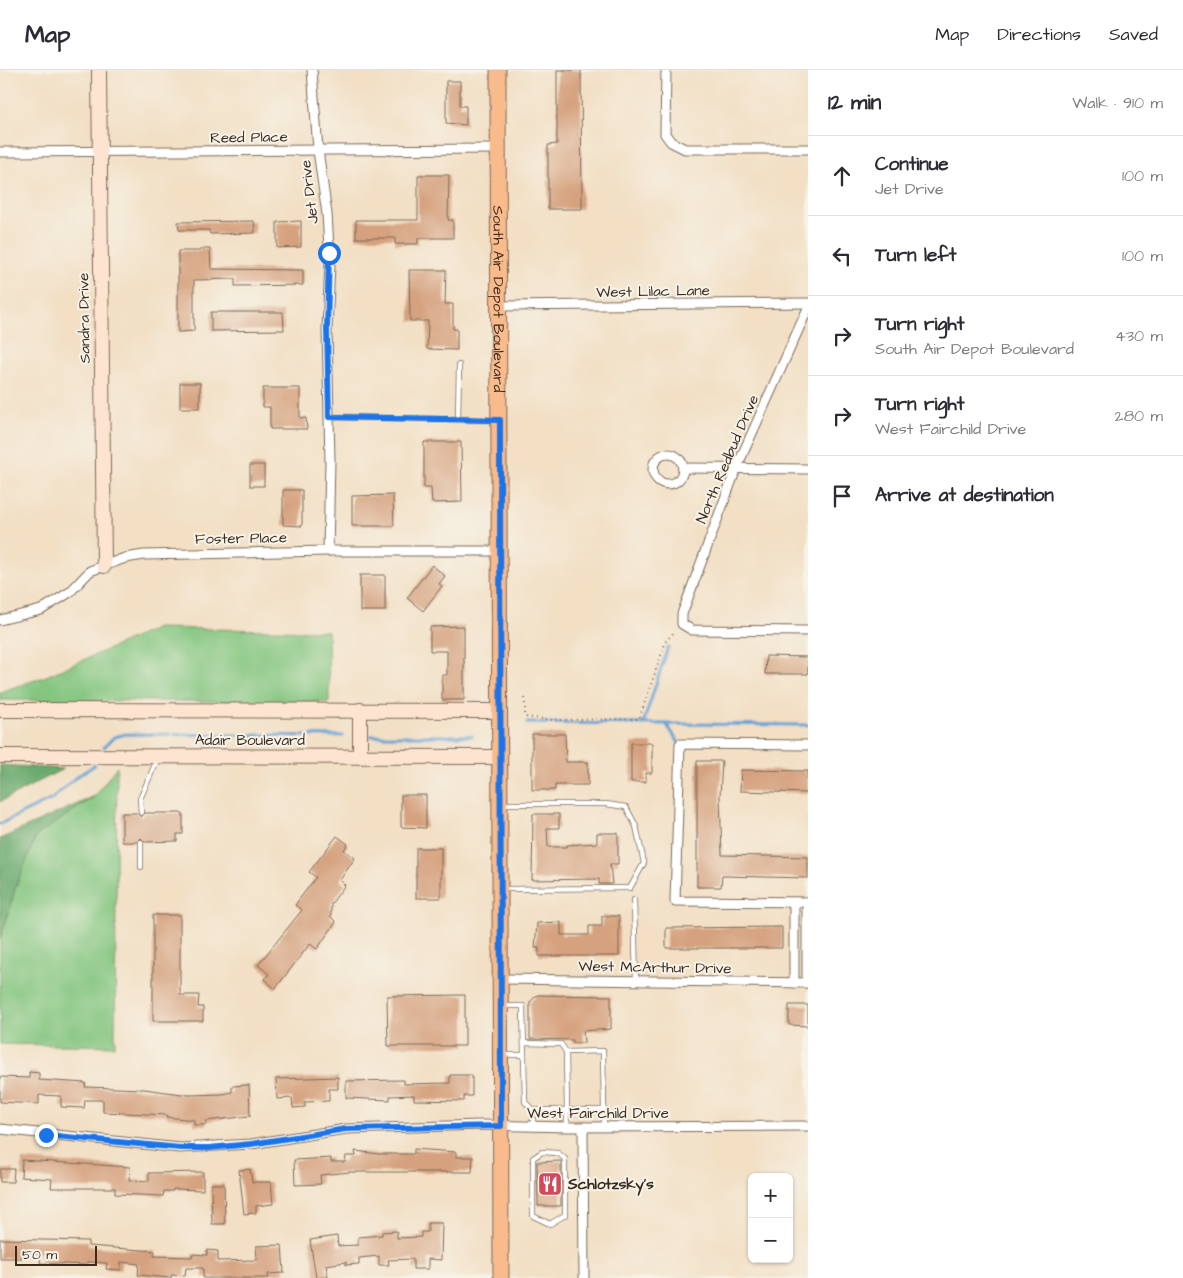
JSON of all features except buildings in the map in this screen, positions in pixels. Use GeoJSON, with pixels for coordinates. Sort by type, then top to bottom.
{"type":"FeatureCollection","features":[{"type":"Feature","properties":{"kind":"main road","name":"South Air Depot Boulevard"},"geometry":{"type":"LineString","coordinates":[[498,70],[502,1278]]}},
{"type":"Feature","properties":{"kind":"street","name":"Sandra Drive"},"geometry":{"type":"LineString","coordinates":[[99,70],[104,566]]}},
{"type":"Feature","properties":{"kind":"street","name":"Jet Drive"},"geometry":{"type":"LineString","coordinates":[[312,70],[318,150],[327,214],[330,264],[327,329],[329,417],[328,551]]}},
{"type":"Feature","properties":{"kind":"street"},"geometry":{"type":"LineString","coordinates":[[666,70],[665,134],[671,142],[685,149],[808,149]]}},
{"type":"Feature","properties":{"kind":"street","name":"Reed Place"},"geometry":{"type":"LineString","coordinates":[[0,152],[99,153],[498,149]]}},
{"type":"Feature","properties":{"kind":"street","name":"West Lilac Lane"},"geometry":{"type":"LineString","coordinates":[[499,306],[808,303]]}},
{"type":"Feature","properties":{"kind":"street","name":"North Redbud Drive"},"geometry":{"type":"LineString","coordinates":[[682,624],[684,604],[736,469],[808,308]]}},
{"type":"Feature","properties":{"kind":"street"},"geometry":{"type":"LineString","coordinates":[[683,468],[808,469]]}},
{"type":"Feature","properties":{"kind":"street","name":"Foster Place"},"geometry":{"type":"LineString","coordinates":[[0,620],[41,610],[70,592],[90,571],[144,554],[500,551]]}},
{"type":"Feature","properties":{"kind":"street"},"geometry":{"type":"LineString","coordinates":[[682,624],[692,630],[706,631],[808,631]]}},
{"type":"Feature","properties":{"kind":"street","name":"Adair Boulevard"},"geometry":{"type":"LineString","coordinates":[[0,710],[500,711]]}},
{"type":"Feature","properties":{"kind":"street"},"geometry":{"type":"LineString","coordinates":[[360,710],[360,756]]}},
{"type":"Feature","properties":{"kind":"street"},"geometry":{"type":"LineString","coordinates":[[808,745],[680,744],[675,901],[808,902],[808,983]]}},
{"type":"Feature","properties":{"kind":"street","name":"Adair Boulevard"},"geometry":{"type":"LineString","coordinates":[[0,756],[500,757]]}},
{"type":"Feature","properties":{"kind":"street"},"geometry":{"type":"LineString","coordinates":[[794,902],[794,983]]}},
{"type":"Feature","properties":{"kind":"street","name":"West McArthur Drive"},"geometry":{"type":"LineString","coordinates":[[502,979],[808,983]]}},
{"type":"Feature","properties":{"kind":"street","name":"West Fairchild Drive"},"geometry":{"type":"LineString","coordinates":[[0,1129],[180,1148],[209,1148],[251,1144],[346,1129],[501,1126],[808,1126]]}},
{"type":"Feature","properties":{"kind":"street"},"geometry":{"type":"LineString","coordinates":[[583,1127],[584,1278]]}},
{"type":"Feature","properties":{"kind":"lane"},"geometry":{"type":"LineString","coordinates":[[458,419],[459,365]]}},
{"type":"Feature","properties":{"kind":"lane"},"geometry":{"type":"LineString","coordinates":[[329,417],[500,420]]}},
{"type":"Feature","properties":{"kind":"lane"},"geometry":{"type":"LineString","coordinates":[[141,812],[140,799],[159,756]]}},
{"type":"Feature","properties":{"kind":"lane"},"geometry":{"type":"LineString","coordinates":[[501,804],[606,804],[626,807],[636,826],[644,864],[630,888],[501,888]]}},
{"type":"Feature","properties":{"kind":"lane"},"geometry":{"type":"LineString","coordinates":[[141,842],[141,867]]}},
{"type":"Feature","properties":{"kind":"lane"},"geometry":{"type":"LineString","coordinates":[[634,900],[636,980]]}},
{"type":"Feature","properties":{"kind":"lane"},"geometry":{"type":"LineString","coordinates":[[502,1006],[523,1006],[525,1102],[533,1110],[604,1110]]}},
{"type":"Feature","properties":{"kind":"lane"},"geometry":{"type":"LineString","coordinates":[[524,1043],[561,1044],[566,1052],[566,1127]]}},
{"type":"Feature","properties":{"kind":"lane"},"geometry":{"type":"LineString","coordinates":[[566,1052],[603,1052],[604,1127]]}},
{"type":"Feature","properties":{"kind":"lane"},"geometry":{"type":"LineString","coordinates":[[501,1055],[524,1055]]}},
{"type":"Feature","properties":{"kind":"lane"},"geometry":{"type":"LineString","coordinates":[[533,1110],[533,1127]]}},
{"type":"Feature","properties":{"kind":"lane"},"geometry":{"type":"LineString","coordinates":[[542,1152],[558,1153],[565,1159],[565,1215],[550,1224],[533,1216],[533,1158],[542,1152]]}},
{"type":"Feature","properties":{"kind":"path"},"geometry":{"type":"LineString","coordinates":[[525,698],[525,717],[553,720],[639,720],[666,641],[682,624]]}},
{"type":"Feature","properties":{"kind":"green space"},"geometry":{"type":"Polygon","coordinates":[[[157,628],[328,631],[329,702],[0,700],[0,692],[44,677],[157,628]]]}},
{"type":"Feature","properties":{"kind":"green space"},"geometry":{"type":"Polygon","coordinates":[[[0,765],[63,769],[0,802],[0,765]]]}},
{"type":"Feature","properties":{"kind":"green space"},"geometry":{"type":"Polygon","coordinates":[[[117,766],[115,1046],[0,1044],[0,940],[15,889],[36,836],[95,796],[117,766]]]}},
{"type":"Feature","properties":{"kind":"green space"},"geometry":{"type":"Polygon","coordinates":[[[95,796],[36,836],[15,889],[0,940],[0,839],[95,796]]]}},
{"type":"Feature","properties":{"kind":"waterway"},"geometry":{"type":"LineString","coordinates":[[643,724],[668,647]]}},
{"type":"Feature","properties":{"kind":"waterway"},"geometry":{"type":"LineString","coordinates":[[527,723],[808,725]]}},
{"type":"Feature","properties":{"kind":"waterway"},"geometry":{"type":"LineString","coordinates":[[667,725],[679,743]]}},
{"type":"Feature","properties":{"kind":"waterway"},"geometry":{"type":"LineString","coordinates":[[104,747],[114,737],[126,734],[343,736]]}},
{"type":"Feature","properties":{"kind":"waterway"},"geometry":{"type":"LineString","coordinates":[[371,736],[472,736]]}},
{"type":"Feature","properties":{"kind":"waterway"},"geometry":{"type":"LineString","coordinates":[[0,824],[52,799],[76,777],[95,765]]}},
{"type":"Feature","properties":{"kind":"place","name":"Schlotzsky's"},"geometry":{"type":"Point","coordinates":[550,1184]}},
{"type":"Feature","properties":{"kind":"route"},"geometry":{"type":"LineString","coordinates":[[46,1135],[180,1148],[209,1148],[251,1144],[346,1129],[501,1126],[500,420],[329,417],[327,329],[329,253]]}}]}
